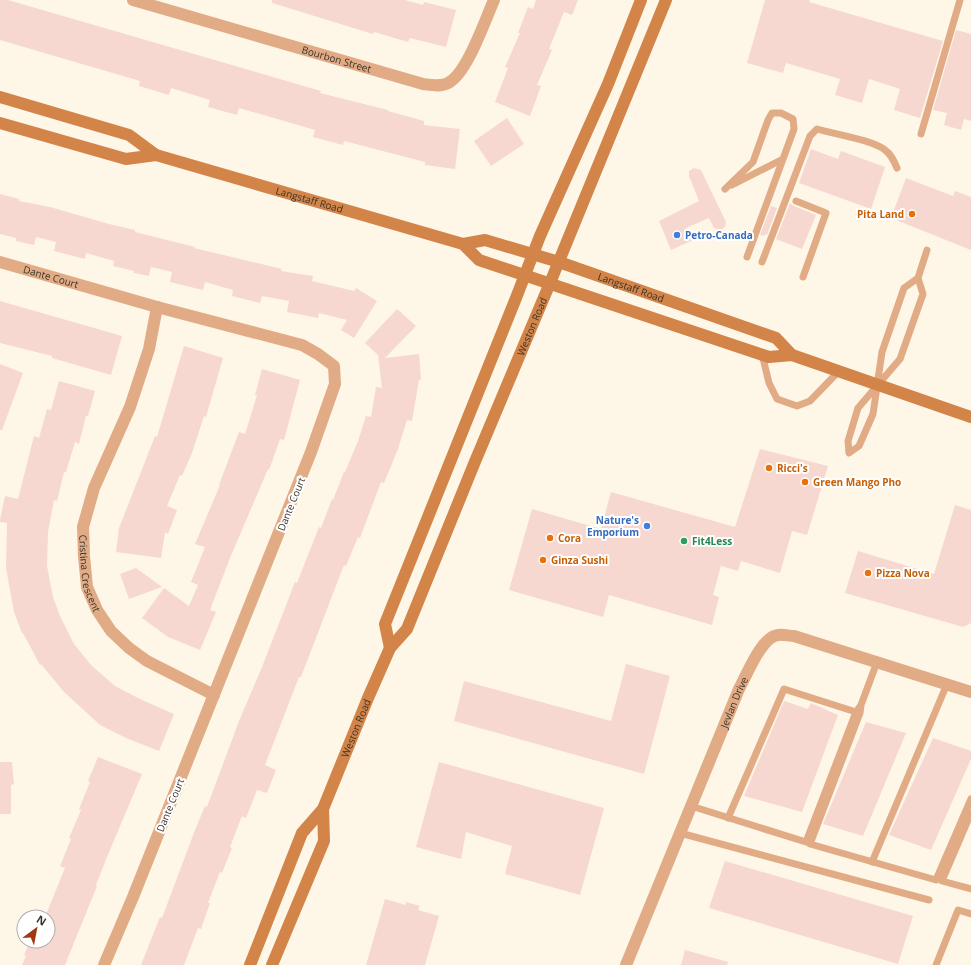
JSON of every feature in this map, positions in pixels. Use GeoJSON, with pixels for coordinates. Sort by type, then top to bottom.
{"type":"FeatureCollection","features":[{"type":"Feature","properties":{"kind":"main road"},"geometry":{"type":"LineString","coordinates":[[390,648],[385,624],[533,254],[608,84],[641,0]]}},
{"type":"Feature","properties":{"kind":"main road","name":"Weston Road"},"geometry":{"type":"LineString","coordinates":[[250,965],[302,833],[323,809],[390,648],[407,630],[666,0]]}},
{"type":"Feature","properties":{"kind":"main road","name":"Langstaff Road"},"geometry":{"type":"LineString","coordinates":[[0,96],[129,135],[156,155],[463,244],[486,240],[559,262],[776,338],[792,355]]}},
{"type":"Feature","properties":{"kind":"main road","name":"Langstaff Road"},"geometry":{"type":"LineString","coordinates":[[0,123],[126,159],[156,155]]}},
{"type":"Feature","properties":{"kind":"main road","name":"Langstaff Road"},"geometry":{"type":"LineString","coordinates":[[463,244],[480,260],[769,357],[792,355],[971,417]]}},
{"type":"Feature","properties":{"kind":"main road","name":"Weston Road"},"geometry":{"type":"LineString","coordinates":[[272,965],[324,841],[323,809]]}},
{"type":"Feature","properties":{"kind":"street","name":"Bourbon Street"},"geometry":{"type":"LineString","coordinates":[[133,0],[423,84],[440,85],[448,84],[459,74],[474,48],[494,0]]}},
{"type":"Feature","properties":{"kind":"street","name":"Dante Court"},"geometry":{"type":"LineString","coordinates":[[0,262],[157,307],[302,346],[322,356],[334,366],[334,384],[311,452],[133,897],[104,965]]}},
{"type":"Feature","properties":{"kind":"street","name":"Cristina Crescent"},"geometry":{"type":"LineString","coordinates":[[157,307],[149,349],[130,406],[94,488],[83,527],[87,587],[97,610],[104,621],[111,631],[129,648],[147,661],[214,695]]}},
{"type":"Feature","properties":{"kind":"street","name":"Jevlan Drive"},"geometry":{"type":"LineString","coordinates":[[626,965],[739,689],[765,642],[777,635],[794,636],[971,692]]}},
{"type":"Feature","properties":{"kind":"lane"},"geometry":{"type":"LineString","coordinates":[[921,134],[960,0]]}},
{"type":"Feature","properties":{"kind":"lane"},"geometry":{"type":"LineString","coordinates":[[747,257],[783,159],[794,129],[793,119],[781,114],[772,113],[753,162],[725,189],[783,159]]}},
{"type":"Feature","properties":{"kind":"lane"},"geometry":{"type":"LineString","coordinates":[[762,262],[810,136],[817,129],[854,138],[884,149],[891,154],[897,168]]}},
{"type":"Feature","properties":{"kind":"lane"},"geometry":{"type":"LineString","coordinates":[[796,201],[826,213],[802,277]]}},
{"type":"Feature","properties":{"kind":"lane"},"geometry":{"type":"LineString","coordinates":[[918,278],[904,288],[882,352],[878,384],[873,414],[859,446],[849,453],[848,441],[858,408],[878,384],[900,359],[922,294],[918,278],[927,250]]}},
{"type":"Feature","properties":{"kind":"lane"},"geometry":{"type":"LineString","coordinates":[[762,354],[769,383],[777,398],[797,406],[810,401],[839,371]]}},
{"type":"Feature","properties":{"kind":"lane"},"geometry":{"type":"LineString","coordinates":[[691,806],[806,842],[856,712],[861,705],[878,662]]}},
{"type":"Feature","properties":{"kind":"lane"},"geometry":{"type":"LineString","coordinates":[[872,862],[947,684]]}},
{"type":"Feature","properties":{"kind":"lane"},"geometry":{"type":"LineString","coordinates":[[728,818],[784,689],[856,712]]}},
{"type":"Feature","properties":{"kind":"lane"},"geometry":{"type":"LineString","coordinates":[[861,705],[860,713],[810,844],[936,880],[971,799]]}},
{"type":"Feature","properties":{"kind":"lane"},"geometry":{"type":"LineString","coordinates":[[971,813],[942,881],[971,889]]}},
{"type":"Feature","properties":{"kind":"lane"},"geometry":{"type":"LineString","coordinates":[[680,833],[929,900]]}},
{"type":"Feature","properties":{"kind":"lane"},"geometry":{"type":"LineString","coordinates":[[936,965],[958,910],[971,914]]}},
{"type":"Feature","properties":{"kind":"building"},"geometry":{"type":"Polygon","coordinates":[[[0,0],[8,0],[321,91],[320,93],[388,110],[424,121],[424,125],[460,129],[455,169],[425,165],[425,162],[344,141],[343,145],[313,137],[315,130],[239,108],[237,115],[208,107],[210,100],[171,88],[169,95],[139,86],[140,81],[0,40],[0,0]]]}},
{"type":"Feature","properties":{"kind":"building"},"geometry":{"type":"Polygon","coordinates":[[[272,0],[405,0],[423,5],[424,2],[456,10],[446,47],[410,38],[408,42],[374,32],[373,34],[272,3],[272,0]]]}},
{"type":"Feature","properties":{"kind":"building"},"geometry":{"type":"Polygon","coordinates":[[[536,0],[578,0],[572,15],[564,12],[549,49],[552,50],[537,85],[541,86],[530,116],[495,102],[508,68],[505,67],[520,33],[518,33],[528,7],[533,9],[536,0]]]}},
{"type":"Feature","properties":{"kind":"building"},"geometry":{"type":"Polygon","coordinates":[[[765,0],[810,0],[809,2],[943,41],[920,118],[894,110],[900,89],[869,79],[862,103],[835,95],[840,79],[786,63],[783,73],[747,63],[765,0]]]}},
{"type":"Feature","properties":{"kind":"building"},"geometry":{"type":"Polygon","coordinates":[[[956,30],[971,34],[971,121],[964,119],[961,130],[944,125],[947,113],[933,110],[956,30]]]}},
{"type":"Feature","properties":{"kind":"building"},"geometry":{"type":"Polygon","coordinates":[[[507,118],[524,144],[491,166],[474,141],[507,118]]]}},
{"type":"Feature","properties":{"kind":"building"},"geometry":{"type":"Polygon","coordinates":[[[811,149],[838,159],[841,151],[885,167],[871,209],[799,183],[811,149]]]}},
{"type":"Feature","properties":{"kind":"building"},"geometry":{"type":"Polygon","coordinates":[[[694,168],[701,170],[726,222],[725,227],[721,230],[714,228],[709,218],[686,228],[693,240],[671,250],[659,221],[699,201],[689,176],[689,171],[694,168]]]}},
{"type":"Feature","properties":{"kind":"building"},"geometry":{"type":"Polygon","coordinates":[[[906,178],[953,196],[955,191],[971,197],[971,250],[891,218],[906,178]]]}},
{"type":"Feature","properties":{"kind":"building"},"geometry":{"type":"Polygon","coordinates":[[[0,194],[19,199],[19,201],[50,207],[135,230],[135,232],[195,247],[194,248],[282,269],[281,271],[313,276],[312,281],[354,291],[356,288],[377,301],[354,338],[341,330],[347,320],[319,313],[318,318],[287,312],[289,301],[262,296],[260,303],[232,296],[233,290],[205,282],[203,290],[170,282],[172,272],[151,267],[149,276],[134,273],[134,271],[113,266],[114,261],[86,253],[85,259],[54,251],[56,242],[36,237],[34,245],[16,241],[16,238],[0,234],[0,194]]]}},
{"type":"Feature","properties":{"kind":"building"},"geometry":{"type":"Polygon","coordinates":[[[790,203],[816,215],[802,249],[776,239],[790,203]]]}},
{"type":"Feature","properties":{"kind":"building"},"geometry":{"type":"Polygon","coordinates":[[[771,206],[777,208],[767,235],[760,235],[771,206]]]}},
{"type":"Feature","properties":{"kind":"building"},"geometry":{"type":"Polygon","coordinates":[[[0,301],[122,336],[111,375],[52,358],[52,356],[0,343],[0,301]]]}},
{"type":"Feature","properties":{"kind":"building"},"geometry":{"type":"Polygon","coordinates":[[[397,309],[416,326],[385,358],[419,354],[421,380],[419,380],[412,421],[407,420],[398,449],[384,483],[381,482],[360,538],[358,537],[346,566],[344,565],[301,677],[299,677],[265,765],[276,770],[267,793],[257,790],[246,818],[242,816],[230,847],[232,848],[222,873],[220,872],[208,903],[210,903],[201,929],[198,928],[184,965],[141,965],[160,917],[162,918],[205,806],[207,807],[239,721],[295,582],[297,583],[319,527],[321,528],[332,499],[333,500],[345,472],[358,441],[366,416],[371,417],[376,387],[382,388],[378,355],[365,343],[397,309]]]}},
{"type":"Feature","properties":{"kind":"building"},"geometry":{"type":"Polygon","coordinates":[[[184,346],[223,358],[206,417],[204,416],[192,453],[182,476],[180,475],[167,506],[177,510],[168,534],[165,532],[161,558],[116,552],[119,528],[155,436],[157,437],[184,346]]]}},
{"type":"Feature","properties":{"kind":"building"},"geometry":{"type":"Polygon","coordinates":[[[0,364],[23,373],[2,430],[0,430],[0,364]]]}},
{"type":"Feature","properties":{"kind":"building"},"geometry":{"type":"Polygon","coordinates":[[[262,369],[300,380],[284,440],[280,439],[269,470],[268,469],[230,558],[210,610],[216,612],[200,650],[168,637],[142,618],[164,588],[189,606],[198,585],[191,582],[205,547],[195,544],[220,485],[239,432],[245,434],[257,395],[255,395],[262,369]]]}},
{"type":"Feature","properties":{"kind":"building"},"geometry":{"type":"Polygon","coordinates":[[[59,381],[95,391],[88,416],[86,416],[79,444],[75,442],[66,472],[64,472],[57,501],[54,500],[48,532],[47,566],[53,597],[60,616],[74,644],[91,665],[115,686],[174,714],[159,751],[126,738],[100,725],[64,692],[41,664],[40,665],[22,633],[14,612],[6,568],[7,523],[0,522],[0,520],[5,496],[18,499],[34,436],[39,438],[47,409],[51,410],[59,381]]]}},
{"type":"Feature","properties":{"kind":"building"},"geometry":{"type":"Polygon","coordinates":[[[760,449],[828,466],[807,535],[792,531],[780,573],[741,561],[738,571],[721,566],[713,595],[719,597],[712,625],[609,595],[603,617],[509,590],[532,509],[601,529],[611,492],[735,527],[760,449]]]}},
{"type":"Feature","properties":{"kind":"building"},"geometry":{"type":"Polygon","coordinates":[[[955,505],[971,510],[971,623],[963,627],[845,593],[858,551],[934,574],[955,505]]]}},
{"type":"Feature","properties":{"kind":"building"},"geometry":{"type":"Polygon","coordinates":[[[136,568],[162,587],[129,599],[120,574],[136,568]]]}},
{"type":"Feature","properties":{"kind":"building"},"geometry":{"type":"Polygon","coordinates":[[[626,664],[670,676],[644,774],[454,721],[464,681],[611,721],[626,664]]]}},
{"type":"Feature","properties":{"kind":"building"},"geometry":{"type":"Polygon","coordinates":[[[784,701],[808,709],[811,703],[838,715],[802,812],[744,796],[784,701]]]}},
{"type":"Feature","properties":{"kind":"building"},"geometry":{"type":"Polygon","coordinates":[[[866,722],[906,733],[863,836],[823,824],[866,722]]]}},
{"type":"Feature","properties":{"kind":"building"},"geometry":{"type":"Polygon","coordinates":[[[933,738],[971,751],[971,759],[931,850],[889,835],[933,738]]]}},
{"type":"Feature","properties":{"kind":"building"},"geometry":{"type":"Polygon","coordinates":[[[98,757],[142,774],[107,857],[65,965],[22,965],[26,956],[24,955],[27,949],[56,949],[56,909],[48,909],[65,868],[60,866],[71,839],[69,838],[81,810],[79,809],[90,782],[88,781],[98,757]]]}},
{"type":"Feature","properties":{"kind":"building"},"geometry":{"type":"Polygon","coordinates":[[[0,762],[12,762],[14,784],[11,785],[11,814],[0,814],[0,762]]]}},
{"type":"Feature","properties":{"kind":"building"},"geometry":{"type":"Polygon","coordinates":[[[439,762],[604,808],[580,895],[505,874],[512,846],[466,832],[461,859],[416,847],[439,762]]]}},
{"type":"Feature","properties":{"kind":"building"},"geometry":{"type":"Polygon","coordinates":[[[725,861],[913,916],[898,964],[709,908],[725,861]]]}},
{"type":"Feature","properties":{"kind":"building"},"geometry":{"type":"Polygon","coordinates":[[[385,899],[406,905],[406,902],[420,906],[418,910],[439,916],[425,965],[366,965],[385,899]]]}},
{"type":"Feature","properties":{"kind":"building"},"geometry":{"type":"Polygon","coordinates":[[[685,950],[728,962],[727,965],[681,965],[685,950]]]}},
{"type":"Feature","properties":{"kind":"place","name":"Pita Land"},"geometry":{"type":"Point","coordinates":[912,214]}},
{"type":"Feature","properties":{"kind":"place","name":"Petro-Canada"},"geometry":{"type":"Point","coordinates":[677,235]}},
{"type":"Feature","properties":{"kind":"place","name":"Ricci's"},"geometry":{"type":"Point","coordinates":[769,468]}},
{"type":"Feature","properties":{"kind":"place","name":"Green Mango Pho"},"geometry":{"type":"Point","coordinates":[805,482]}},
{"type":"Feature","properties":{"kind":"place","name":"Nature's Emporium"},"geometry":{"type":"Point","coordinates":[647,526]}},
{"type":"Feature","properties":{"kind":"place","name":"Cora"},"geometry":{"type":"Point","coordinates":[550,538]}},
{"type":"Feature","properties":{"kind":"place","name":"Fit4Less"},"geometry":{"type":"Point","coordinates":[684,541]}},
{"type":"Feature","properties":{"kind":"place","name":"Ginza Sushi"},"geometry":{"type":"Point","coordinates":[543,560]}},
{"type":"Feature","properties":{"kind":"place","name":"Pizza Nova"},"geometry":{"type":"Point","coordinates":[868,573]}}]}
